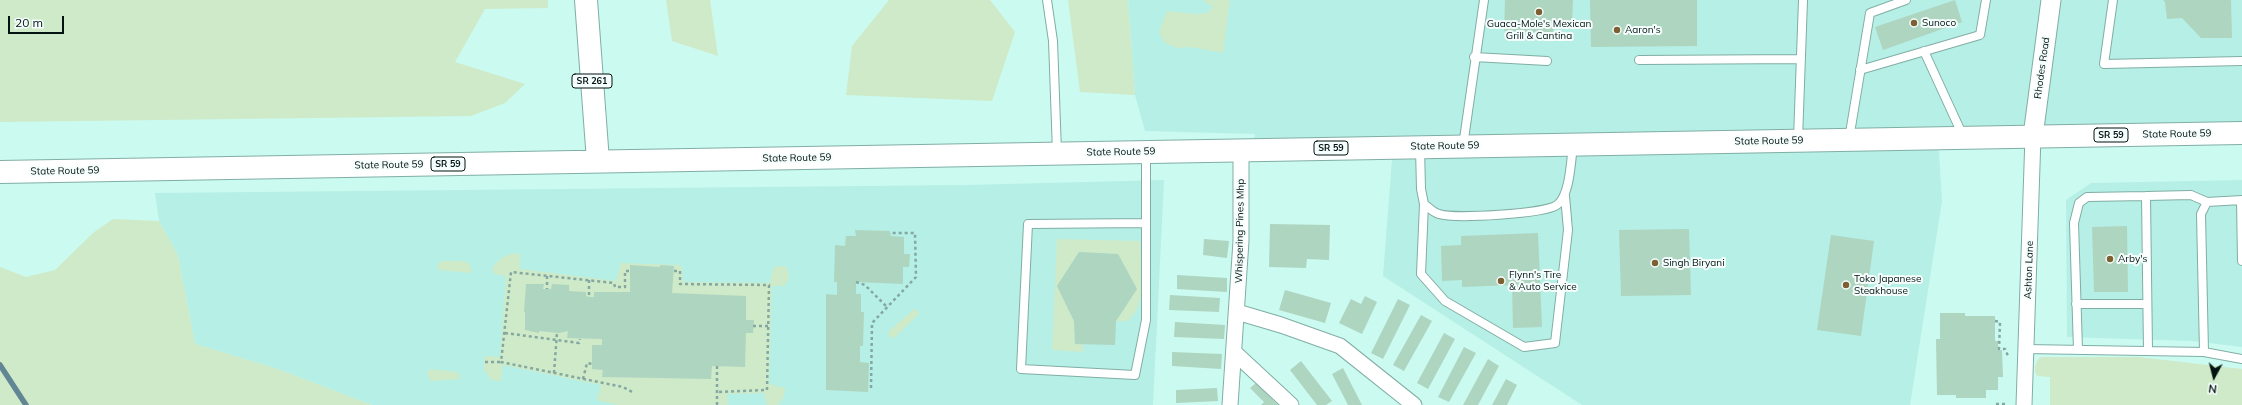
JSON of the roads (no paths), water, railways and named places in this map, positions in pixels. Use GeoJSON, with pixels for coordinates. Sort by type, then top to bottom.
{"type":"FeatureCollection","features":[{"type":"Feature","properties":{"kind":"main road","name":"SR 261"},"geometry":{"type":"LineString","coordinates":[[586,0],[598,162]]}},
{"type":"Feature","properties":{"kind":"main road","name":"State Route 59"},"geometry":{"type":"LineString","coordinates":[[3,172],[2242,133]]}},
{"type":"Feature","properties":{"kind":"street","name":"Rhodes Road"},"geometry":{"type":"LineString","coordinates":[[2033,136],[2051,0]]}},
{"type":"Feature","properties":{"kind":"street","name":"Ashton Lane"},"geometry":{"type":"LineString","coordinates":[[2015,405],[2026,349],[2033,136]]}},
{"type":"Feature","properties":{"kind":"street","name":"Whispering Pines Mhp"},"geometry":{"type":"LineString","coordinates":[[1230,405],[1241,241],[1241,150]]}},
{"type":"Feature","properties":{"kind":"street"},"geometry":{"type":"LineString","coordinates":[[1237,312],[1281,324],[1340,346],[1414,405]]}},
{"type":"Feature","properties":{"kind":"street"},"geometry":{"type":"LineString","coordinates":[[1234,353],[1291,405]]}},
{"type":"Feature","properties":{"kind":"lane"},"geometry":{"type":"LineString","coordinates":[[1048,0],[1053,41],[1056,153]]}},
{"type":"Feature","properties":{"kind":"lane"},"geometry":{"type":"LineString","coordinates":[[1463,146],[1474,57],[1484,0]]}},
{"type":"Feature","properties":{"kind":"lane"},"geometry":{"type":"LineString","coordinates":[[1798,140],[1803,0]]}},
{"type":"Feature","properties":{"kind":"lane"},"geometry":{"type":"LineString","coordinates":[[1848,139],[1870,13],[1906,0]]}},
{"type":"Feature","properties":{"kind":"lane"},"geometry":{"type":"LineString","coordinates":[[1860,70],[1980,34],[1986,0]]}},
{"type":"Feature","properties":{"kind":"lane"},"geometry":{"type":"LineString","coordinates":[[2113,0],[2104,64],[2242,61]]}},
{"type":"Feature","properties":{"kind":"lane"},"geometry":{"type":"LineString","coordinates":[[1924,51],[1963,137]]}},
{"type":"Feature","properties":{"kind":"lane"},"geometry":{"type":"LineString","coordinates":[[1474,57],[1547,62]]}},
{"type":"Feature","properties":{"kind":"lane"},"geometry":{"type":"LineString","coordinates":[[1638,60],[1801,59]]}},
{"type":"Feature","properties":{"kind":"lane"},"geometry":{"type":"LineString","coordinates":[[1420,147],[1421,189],[1424,204],[1421,274],[1445,301],[1524,347],[1555,343],[1568,230],[1565,196],[1574,144]]}},
{"type":"Feature","properties":{"kind":"lane"},"geometry":{"type":"LineString","coordinates":[[1145,223],[1028,224],[1021,369],[1135,375],[1146,320],[1146,152]]}},
{"type":"Feature","properties":{"kind":"lane"},"geometry":{"type":"LineString","coordinates":[[2078,350],[2074,223],[2079,203],[2087,197],[2191,195],[2207,202],[2242,200],[2242,261]]}},
{"type":"Feature","properties":{"kind":"lane"},"geometry":{"type":"LineString","coordinates":[[1424,204],[1438,214],[1476,216],[1539,211],[1557,206],[1565,196]]}},
{"type":"Feature","properties":{"kind":"lane"},"geometry":{"type":"LineString","coordinates":[[2146,196],[2148,351]]}},
{"type":"Feature","properties":{"kind":"lane"},"geometry":{"type":"LineString","coordinates":[[2204,352],[2201,214],[2207,202]]}},
{"type":"Feature","properties":{"kind":"lane"},"geometry":{"type":"LineString","coordinates":[[2076,304],[2147,304]]}},
{"type":"Feature","properties":{"kind":"lane"},"geometry":{"type":"LineString","coordinates":[[2026,349],[2204,352],[2242,359]]}},
{"type":"Feature","properties":{"kind":"waterway"},"geometry":{"type":"LineString","coordinates":[[0,365],[26,405]]}},
{"type":"Feature","properties":{"kind":"place","name":"Guaca-Mole's Mexican Grill & Cantina"},"geometry":{"type":"Point","coordinates":[1539,12]}},
{"type":"Feature","properties":{"kind":"place","name":"Sunoco"},"geometry":{"type":"Point","coordinates":[1914,23]}},
{"type":"Feature","properties":{"kind":"place","name":"Aaron's"},"geometry":{"type":"Point","coordinates":[1617,30]}},
{"type":"Feature","properties":{"kind":"place","name":"Arby's"},"geometry":{"type":"Point","coordinates":[2110,259]}},
{"type":"Feature","properties":{"kind":"place","name":"Singh Biryani"},"geometry":{"type":"Point","coordinates":[1655,263]}},
{"type":"Feature","properties":{"kind":"place","name":"Flynn's Tire & Auto Service"},"geometry":{"type":"Point","coordinates":[1501,281]}},
{"type":"Feature","properties":{"kind":"place","name":"Toko Japanese Steakhouse"},"geometry":{"type":"Point","coordinates":[1846,285]}}]}
